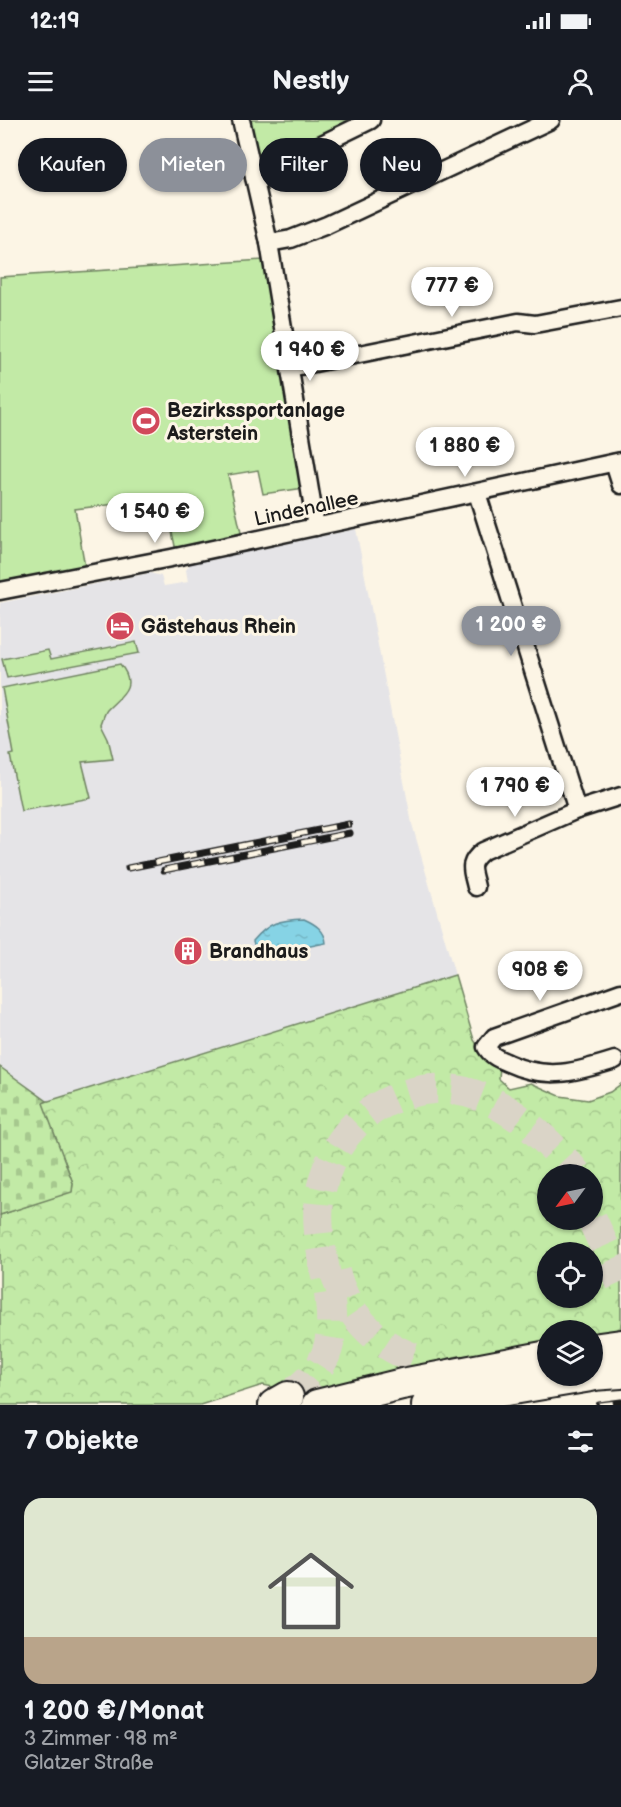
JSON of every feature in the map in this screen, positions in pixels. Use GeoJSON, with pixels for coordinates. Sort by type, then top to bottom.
{"type":"FeatureCollection","features":[{"type":"Feature","properties":{"kind":"highway"},"geometry":{"type":"LineString","coordinates":[[603,1347],[621,1345]]}},
{"type":"Feature","properties":{"kind":"highway"},"geometry":{"type":"LineString","coordinates":[[603,1358],[621,1356]]}},
{"type":"Feature","properties":{"kind":"highway"},"geometry":{"type":"LineString","coordinates":[[317,1405],[402,1384],[537,1358]]}},
{"type":"Feature","properties":{"kind":"highway"},"geometry":{"type":"LineString","coordinates":[[426,1362],[477,1369]]}},
{"type":"Feature","properties":{"kind":"highway"},"geometry":{"type":"LineString","coordinates":[[369,1405],[422,1392],[537,1370]]}},
{"type":"Feature","properties":{"kind":"highway"},"geometry":{"type":"LineString","coordinates":[[603,1374],[621,1373]]}},
{"type":"Feature","properties":{"kind":"highway"},"geometry":{"type":"LineString","coordinates":[[427,1405],[537,1384]]}},
{"type":"Feature","properties":{"kind":"street"},"geometry":{"type":"LineString","coordinates":[[241,120],[269,243],[316,527]]}},
{"type":"Feature","properties":{"kind":"street"},"geometry":{"type":"LineString","coordinates":[[254,177],[371,120]]}},
{"type":"Feature","properties":{"kind":"street"},"geometry":{"type":"LineString","coordinates":[[269,243],[291,239],[327,225],[550,120]]}},
{"type":"Feature","properties":{"kind":"street"},"geometry":{"type":"LineString","coordinates":[[290,368],[518,322],[535,324],[621,308]]}},
{"type":"Feature","properties":{"kind":"street"},"geometry":{"type":"LineString","coordinates":[[617,462],[621,485]]}},
{"type":"Feature","properties":{"kind":"street","name":"Lindenallee"},"geometry":{"type":"LineString","coordinates":[[0,591],[171,558],[617,462]]}},
{"type":"Feature","properties":{"kind":"street"},"geometry":{"type":"LineString","coordinates":[[477,493],[577,810]]}},
{"type":"Feature","properties":{"kind":"street"},"geometry":{"type":"LineString","coordinates":[[476,887],[471,866],[474,859],[482,852],[577,810],[621,796]]}},
{"type":"Feature","properties":{"kind":"street"},"geometry":{"type":"LineString","coordinates":[[615,1060],[577,1072],[560,1074],[536,1072],[498,1059],[486,1047],[494,1037],[621,992]]}},
{"type":"Feature","properties":{"kind":"shaded area"},"geometry":{"type":"Polygon","coordinates":[[[356,529],[412,824],[455,975],[47,1101],[0,1067],[0,603],[150,573],[161,576],[164,586],[188,582],[186,570],[190,564],[356,529]]]}},
{"type":"Feature","properties":{"kind":"green space"},"geometry":{"type":"Polygon","coordinates":[[[247,120],[362,120],[326,138],[259,138],[259,172],[247,120]]]}},
{"type":"Feature","properties":{"kind":"green space","name":"Bezirkssportanlage Asterstein"},"geometry":{"type":"Polygon","coordinates":[[[264,260],[304,488],[263,494],[258,470],[228,475],[242,537],[176,551],[165,498],[75,509],[85,567],[0,584],[0,277],[264,260]]]}},
{"type":"Feature","properties":{"kind":"green space"},"geometry":{"type":"Polygon","coordinates":[[[136,642],[139,653],[7,678],[2,659],[48,650],[51,659],[136,642]]]}},
{"type":"Feature","properties":{"kind":"green space"},"geometry":{"type":"Polygon","coordinates":[[[120,664],[128,679],[128,685],[122,695],[107,710],[101,724],[108,738],[113,759],[82,762],[91,798],[21,811],[10,755],[14,754],[2,688],[120,664]]]}},
{"type":"Feature","properties":{"kind":"green space"},"geometry":{"type":"Polygon","coordinates":[[[455,975],[474,1040],[485,1057],[500,1066],[499,1079],[509,1088],[531,1083],[560,1096],[588,1100],[610,1092],[621,1084],[621,1331],[603,1334],[603,1320],[537,1320],[537,1346],[459,1356],[304,1393],[263,1385],[200,1405],[0,1405],[0,1215],[72,1191],[73,1183],[42,1103],[455,975]]]}},
{"type":"Feature","properties":{"kind":"green space"},"geometry":{"type":"Polygon","coordinates":[[[0,1067],[47,1101],[43,1103],[73,1183],[72,1192],[0,1215],[0,1067]]]}},
{"type":"Feature","properties":{"kind":"water"},"geometry":{"type":"Polygon","coordinates":[[[304,919],[319,928],[324,934],[326,943],[270,954],[256,951],[253,941],[270,926],[281,921],[304,919]]]}},
{"type":"Feature","properties":{"kind":"tunnel"},"geometry":{"type":"LineString","coordinates":[[288,1397],[319,1368],[327,1353],[331,1307],[319,1232],[320,1195],[327,1169],[338,1146],[364,1117],[374,1109],[404,1095],[433,1089],[460,1091],[486,1099],[511,1113],[534,1131],[568,1164]]}},
{"type":"Feature","properties":{"kind":"tunnel"},"geometry":{"type":"LineString","coordinates":[[597,1230],[621,1283]]}},
{"type":"Feature","properties":{"kind":"tunnel"},"geometry":{"type":"LineString","coordinates":[[335,1272],[348,1304],[368,1330],[394,1349],[426,1362]]}},
{"type":"Feature","properties":{"kind":"railway"},"geometry":{"type":"LineString","coordinates":[[128,868],[349,824]]}},
{"type":"Feature","properties":{"kind":"railway"},"geometry":{"type":"LineString","coordinates":[[164,870],[350,833]]}},
{"type":"Feature","properties":{"kind":"railway"},"geometry":{"type":"LineString","coordinates":[[599,1405],[621,1402]]}},
{"type":"Feature","properties":{"kind":"place","name":"Bezirkssportanlage Asterstein"},"geometry":{"type":"Point","coordinates":[146,421]}},
{"type":"Feature","properties":{"kind":"place","name":"Gästehaus Rhein"},"geometry":{"type":"Point","coordinates":[120,626]}},
{"type":"Feature","properties":{"kind":"place","name":"Brandhaus"},"geometry":{"type":"Point","coordinates":[188,951]}}]}
